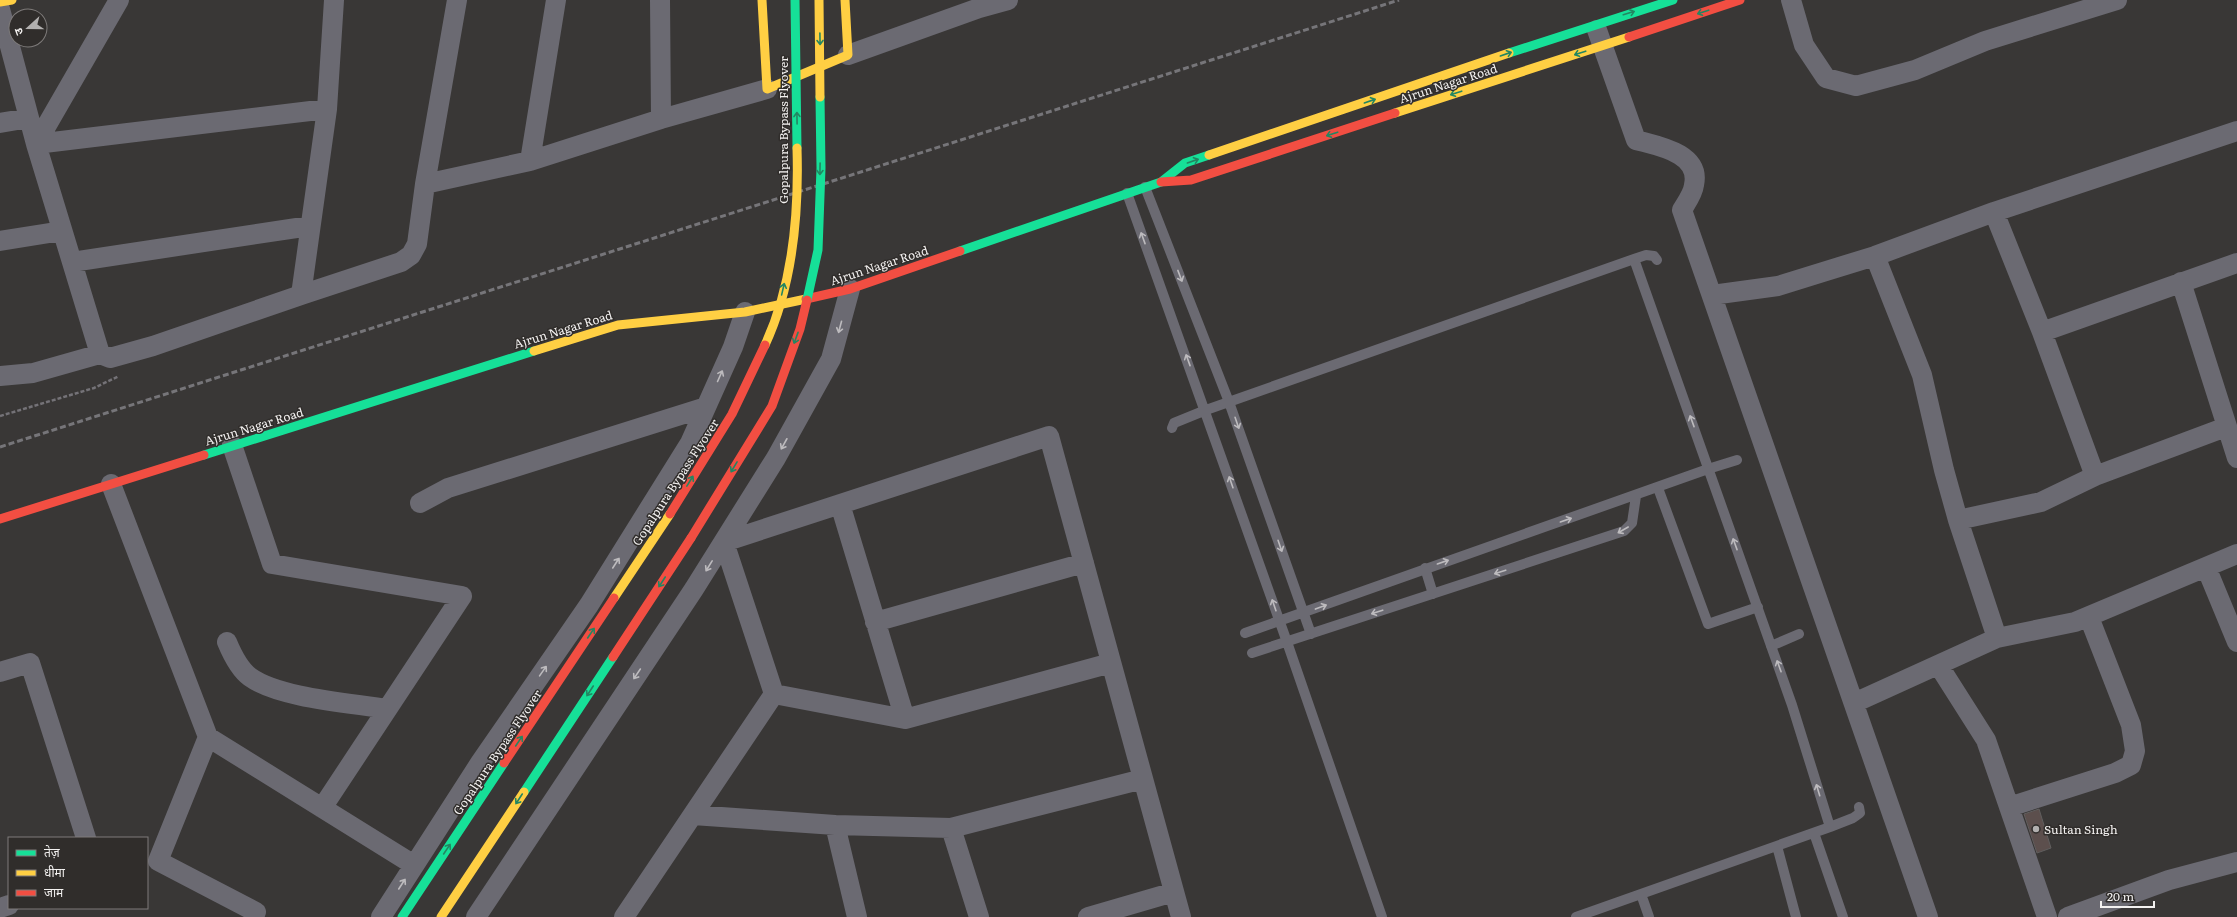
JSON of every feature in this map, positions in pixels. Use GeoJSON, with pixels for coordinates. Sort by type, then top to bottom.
{"type":"FeatureCollection","features":[{"type":"Feature","properties":{"kind":"street"},"geometry":{"type":"LineString","coordinates":[[0,2],[12,0]]}},
{"type":"Feature","properties":{"kind":"street"},"geometry":{"type":"LineString","coordinates":[[36,144],[119,0]]}},
{"type":"Feature","properties":{"kind":"street"},"geometry":{"type":"LineString","coordinates":[[301,295],[327,109],[334,0]]}},
{"type":"Feature","properties":{"kind":"street"},"geometry":{"type":"LineString","coordinates":[[0,376],[32,373],[100,354],[110,358],[152,346],[401,262],[411,255],[417,244],[425,184],[457,0]]}},
{"type":"Feature","properties":{"kind":"street"},"geometry":{"type":"LineString","coordinates":[[530,162],[556,0]]}},
{"type":"Feature","properties":{"kind":"street"},"geometry":{"type":"LineString","coordinates":[[660,0],[661,119]]}},
{"type":"Feature","properties":{"kind":"street"},"geometry":{"type":"LineString","coordinates":[[762,0],[767,89]]}},
{"type":"Feature","properties":{"kind":"street","name":"Gopalpura Bypass Flyover"},"geometry":{"type":"LineString","coordinates":[[402,917],[682,494],[732,414],[774,325],[792,251],[798,178],[795,0]]}},
{"type":"Feature","properties":{"kind":"street"},"geometry":{"type":"LineString","coordinates":[[441,917],[691,538],[772,406],[800,329],[818,250],[821,168],[820,0]]}},
{"type":"Feature","properties":{"kind":"street"},"geometry":{"type":"LineString","coordinates":[[845,0],[848,55]]}},
{"type":"Feature","properties":{"kind":"street"},"geometry":{"type":"LineString","coordinates":[[425,184],[530,162],[661,119],[767,89],[848,55],[979,8],[1008,0]]}},
{"type":"Feature","properties":{"kind":"street","name":"Ajrun Nagar Road"},"geometry":{"type":"LineString","coordinates":[[1161,182],[1185,163],[1595,24],[1673,0]]}},
{"type":"Feature","properties":{"kind":"street","name":"Ajrun Nagar Road"},"geometry":{"type":"LineString","coordinates":[[0,519],[618,325],[745,312],[850,289],[1145,187],[1161,182],[1191,180],[1740,0]]}},
{"type":"Feature","properties":{"kind":"street"},"geometry":{"type":"LineString","coordinates":[[1791,0],[1804,45],[1826,78],[1856,86],[1915,70],[1985,41],[2117,0]]}},
{"type":"Feature","properties":{"kind":"street"},"geometry":{"type":"LineString","coordinates":[[0,9],[36,144],[100,354]]}},
{"type":"Feature","properties":{"kind":"street"},"geometry":{"type":"LineString","coordinates":[[1595,24],[1636,140],[1680,153],[1692,166],[1694,185],[1682,210],[1928,917]]}},
{"type":"Feature","properties":{"kind":"street"},"geometry":{"type":"LineString","coordinates":[[36,144],[327,109]]}},
{"type":"Feature","properties":{"kind":"street"},"geometry":{"type":"LineString","coordinates":[[0,123],[29,118]]}},
{"type":"Feature","properties":{"kind":"street"},"geometry":{"type":"LineString","coordinates":[[1712,294],[1778,286],[1875,256],[1994,212],[2237,131]]}},
{"type":"Feature","properties":{"kind":"street"},"geometry":{"type":"LineString","coordinates":[[1994,212],[2042,332],[2095,476]]}},
{"type":"Feature","properties":{"kind":"street"},"geometry":{"type":"LineString","coordinates":[[72,262],[310,226]]}},
{"type":"Feature","properties":{"kind":"street"},"geometry":{"type":"LineString","coordinates":[[0,241],[62,231]]}},
{"type":"Feature","properties":{"kind":"street"},"geometry":{"type":"LineString","coordinates":[[1875,256],[1922,375],[1944,470],[1958,520],[1997,638]]}},
{"type":"Feature","properties":{"kind":"street"},"geometry":{"type":"LineString","coordinates":[[2042,332],[2237,263]]}},
{"type":"Feature","properties":{"kind":"street"},"geometry":{"type":"LineString","coordinates":[[2181,282],[2237,458]]}},
{"type":"Feature","properties":{"kind":"street"},"geometry":{"type":"LineString","coordinates":[[476,917],[724,542],[776,458],[831,359],[850,289]]}},
{"type":"Feature","properties":{"kind":"street"},"geometry":{"type":"LineString","coordinates":[[381,917],[480,763],[589,605],[690,443],[733,347],[745,312]]}},
{"type":"Feature","properties":{"kind":"street"},"geometry":{"type":"LineString","coordinates":[[420,504],[448,488],[706,406]]}},
{"type":"Feature","properties":{"kind":"street"},"geometry":{"type":"LineString","coordinates":[[1958,520],[2041,502],[2095,476],[2226,426]]}},
{"type":"Feature","properties":{"kind":"street"},"geometry":{"type":"LineString","coordinates":[[724,542],[1049,436],[1181,917]]}},
{"type":"Feature","properties":{"kind":"street"},"geometry":{"type":"LineString","coordinates":[[232,445],[272,564],[462,596],[322,808]]}},
{"type":"Feature","properties":{"kind":"street"},"geometry":{"type":"LineString","coordinates":[[111,484],[208,737],[414,865]]}},
{"type":"Feature","properties":{"kind":"street"},"geometry":{"type":"LineString","coordinates":[[840,504],[905,720]]}},
{"type":"Feature","properties":{"kind":"street"},"geometry":{"type":"LineString","coordinates":[[724,542],[774,694]]}},
{"type":"Feature","properties":{"kind":"street"},"geometry":{"type":"LineString","coordinates":[[1854,704],[1997,638],[2075,622],[2237,554]]}},
{"type":"Feature","properties":{"kind":"street"},"geometry":{"type":"LineString","coordinates":[[875,622],[1084,563]]}},
{"type":"Feature","properties":{"kind":"street"},"geometry":{"type":"LineString","coordinates":[[2206,567],[2237,642]]}},
{"type":"Feature","properties":{"kind":"street"},"geometry":{"type":"LineString","coordinates":[[2009,807],[2115,773],[2131,765],[2135,751],[2131,724],[2089,617]]}},
{"type":"Feature","properties":{"kind":"street"},"geometry":{"type":"LineString","coordinates":[[227,642],[234,658],[249,676],[264,686],[286,693],[387,709]]}},
{"type":"Feature","properties":{"kind":"street"},"geometry":{"type":"LineString","coordinates":[[0,672],[30,663],[86,837]]}},
{"type":"Feature","properties":{"kind":"street"},"geometry":{"type":"LineString","coordinates":[[774,694],[905,720],[1111,663]]}},
{"type":"Feature","properties":{"kind":"street"},"geometry":{"type":"LineString","coordinates":[[1939,666],[1986,740],[2047,917]]}},
{"type":"Feature","properties":{"kind":"street"},"geometry":{"type":"LineString","coordinates":[[624,917],[774,694]]}},
{"type":"Feature","properties":{"kind":"street"},"geometry":{"type":"LineString","coordinates":[[208,737],[152,862],[256,912],[253,917]]}},
{"type":"Feature","properties":{"kind":"street"},"geometry":{"type":"LineString","coordinates":[[693,815],[835,825],[951,828],[1143,779]]}},
{"type":"Feature","properties":{"kind":"street"},"geometry":{"type":"LineString","coordinates":[[835,825],[857,917]]}},
{"type":"Feature","properties":{"kind":"street"},"geometry":{"type":"LineString","coordinates":[[951,828],[979,917]]}},
{"type":"Feature","properties":{"kind":"street"},"geometry":{"type":"LineString","coordinates":[[2068,917],[2169,880],[2237,862]]}},
{"type":"Feature","properties":{"kind":"street"},"geometry":{"type":"LineString","coordinates":[[1088,917],[1174,892]]}},
{"type":"Feature","properties":{"kind":"lane"},"geometry":{"type":"LineString","coordinates":[[1145,187],[1229,402],[1311,634]]}},
{"type":"Feature","properties":{"kind":"lane"},"geometry":{"type":"LineString","coordinates":[[1127,193],[1288,642],[1382,917]]}},
{"type":"Feature","properties":{"kind":"lane"},"geometry":{"type":"LineString","coordinates":[[1172,428],[1174,423],[1206,410],[1634,259],[1646,255],[1654,256],[1657,260]]}},
{"type":"Feature","properties":{"kind":"lane"},"geometry":{"type":"LineString","coordinates":[[1634,259],[1792,705],[1830,828]]}},
{"type":"Feature","properties":{"kind":"lane"},"geometry":{"type":"LineString","coordinates":[[1245,633],[1303,614],[1425,568],[1636,496],[1708,469],[1738,460]]}},
{"type":"Feature","properties":{"kind":"lane"},"geometry":{"type":"LineString","coordinates":[[1658,488],[1708,624],[1758,607]]}},
{"type":"Feature","properties":{"kind":"lane"},"geometry":{"type":"LineString","coordinates":[[1252,654],[1624,531],[1632,523],[1636,496]]}},
{"type":"Feature","properties":{"kind":"lane"},"geometry":{"type":"LineString","coordinates":[[1425,568],[1433,594]]}},
{"type":"Feature","properties":{"kind":"lane"},"geometry":{"type":"LineString","coordinates":[[1771,646],[1799,634]]}},
{"type":"Feature","properties":{"kind":"lane"},"geometry":{"type":"LineString","coordinates":[[1576,917],[1830,828],[1853,818],[1860,813],[1859,806]]}},
{"type":"Feature","properties":{"kind":"lane"},"geometry":{"type":"LineString","coordinates":[[1814,833],[1843,917]]}},
{"type":"Feature","properties":{"kind":"lane"},"geometry":{"type":"LineString","coordinates":[[1777,846],[1796,917]]}},
{"type":"Feature","properties":{"kind":"lane"},"geometry":{"type":"LineString","coordinates":[[1641,894],[1649,917]]}},
{"type":"Feature","properties":{"kind":"path"},"geometry":{"type":"LineString","coordinates":[[0,416],[94,388],[118,377],[124,372]]}},
{"type":"Feature","properties":{"kind":"building","name":"Sultan Singh"},"geometry":{"type":"Polygon","coordinates":[[[2039,809],[2051,848],[2037,853],[2024,814],[2039,809]]]}},
{"type":"Feature","properties":{"kind":"railway"},"geometry":{"type":"LineString","coordinates":[[0,447],[1399,0]]}},
{"type":"Feature","properties":{"kind":"traffic: fast"},"geometry":{"type":"LineString","coordinates":[[795,0],[797,148]]}},
{"type":"Feature","properties":{"kind":"traffic: fast"},"geometry":{"type":"LineString","coordinates":[[1509,53],[1673,0]]}},
{"type":"Feature","properties":{"kind":"traffic: fast"},"geometry":{"type":"LineString","coordinates":[[807,300],[818,250],[821,168],[820,97]]}},
{"type":"Feature","properties":{"kind":"traffic: fast"},"geometry":{"type":"LineString","coordinates":[[960,251],[1161,182],[1185,163],[1209,155]]}},
{"type":"Feature","properties":{"kind":"traffic: fast"},"geometry":{"type":"LineString","coordinates":[[204,455],[534,351]]}},
{"type":"Feature","properties":{"kind":"traffic: fast"},"geometry":{"type":"LineString","coordinates":[[524,792],[613,657]]}},
{"type":"Feature","properties":{"kind":"traffic: fast"},"geometry":{"type":"LineString","coordinates":[[402,917],[504,763]]}},
{"type":"Feature","properties":{"kind":"traffic: slow"},"geometry":{"type":"LineString","coordinates":[[0,2],[12,0]]}},
{"type":"Feature","properties":{"kind":"traffic: slow"},"geometry":{"type":"LineString","coordinates":[[762,0],[767,89],[848,55],[845,0]]}},
{"type":"Feature","properties":{"kind":"traffic: slow"},"geometry":{"type":"LineString","coordinates":[[819,0],[820,97]]}},
{"type":"Feature","properties":{"kind":"traffic: slow"},"geometry":{"type":"LineString","coordinates":[[1395,113],[1629,37]]}},
{"type":"Feature","properties":{"kind":"traffic: slow"},"geometry":{"type":"LineString","coordinates":[[1209,155],[1509,53]]}},
{"type":"Feature","properties":{"kind":"traffic: slow"},"geometry":{"type":"LineString","coordinates":[[765,345],[782,298],[788,273],[797,198],[797,148]]}},
{"type":"Feature","properties":{"kind":"traffic: slow"},"geometry":{"type":"LineString","coordinates":[[534,351],[618,325],[745,312],[806,299]]}},
{"type":"Feature","properties":{"kind":"traffic: slow"},"geometry":{"type":"LineString","coordinates":[[614,598],[670,514]]}},
{"type":"Feature","properties":{"kind":"traffic: slow"},"geometry":{"type":"LineString","coordinates":[[441,917],[524,792]]}},
{"type":"Feature","properties":{"kind":"traffic: jam"},"geometry":{"type":"LineString","coordinates":[[1629,37],[1740,0]]}},
{"type":"Feature","properties":{"kind":"traffic: jam"},"geometry":{"type":"LineString","coordinates":[[1161,182],[1191,180],[1395,113]]}},
{"type":"Feature","properties":{"kind":"traffic: jam"},"geometry":{"type":"LineString","coordinates":[[806,299],[850,289],[960,251]]}},
{"type":"Feature","properties":{"kind":"traffic: jam"},"geometry":{"type":"LineString","coordinates":[[691,538],[772,406],[800,329],[807,300]]}},
{"type":"Feature","properties":{"kind":"traffic: jam"},"geometry":{"type":"LineString","coordinates":[[670,514],[732,414],[765,345]]}},
{"type":"Feature","properties":{"kind":"traffic: jam"},"geometry":{"type":"LineString","coordinates":[[0,519],[204,455]]}},
{"type":"Feature","properties":{"kind":"traffic: jam"},"geometry":{"type":"LineString","coordinates":[[613,657],[691,538]]}},
{"type":"Feature","properties":{"kind":"traffic: jam"},"geometry":{"type":"LineString","coordinates":[[504,763],[614,598]]}},
{"type":"Feature","properties":{"kind":"place","name":"Sultan Singh"},"geometry":{"type":"Point","coordinates":[2036,829]}}]}
